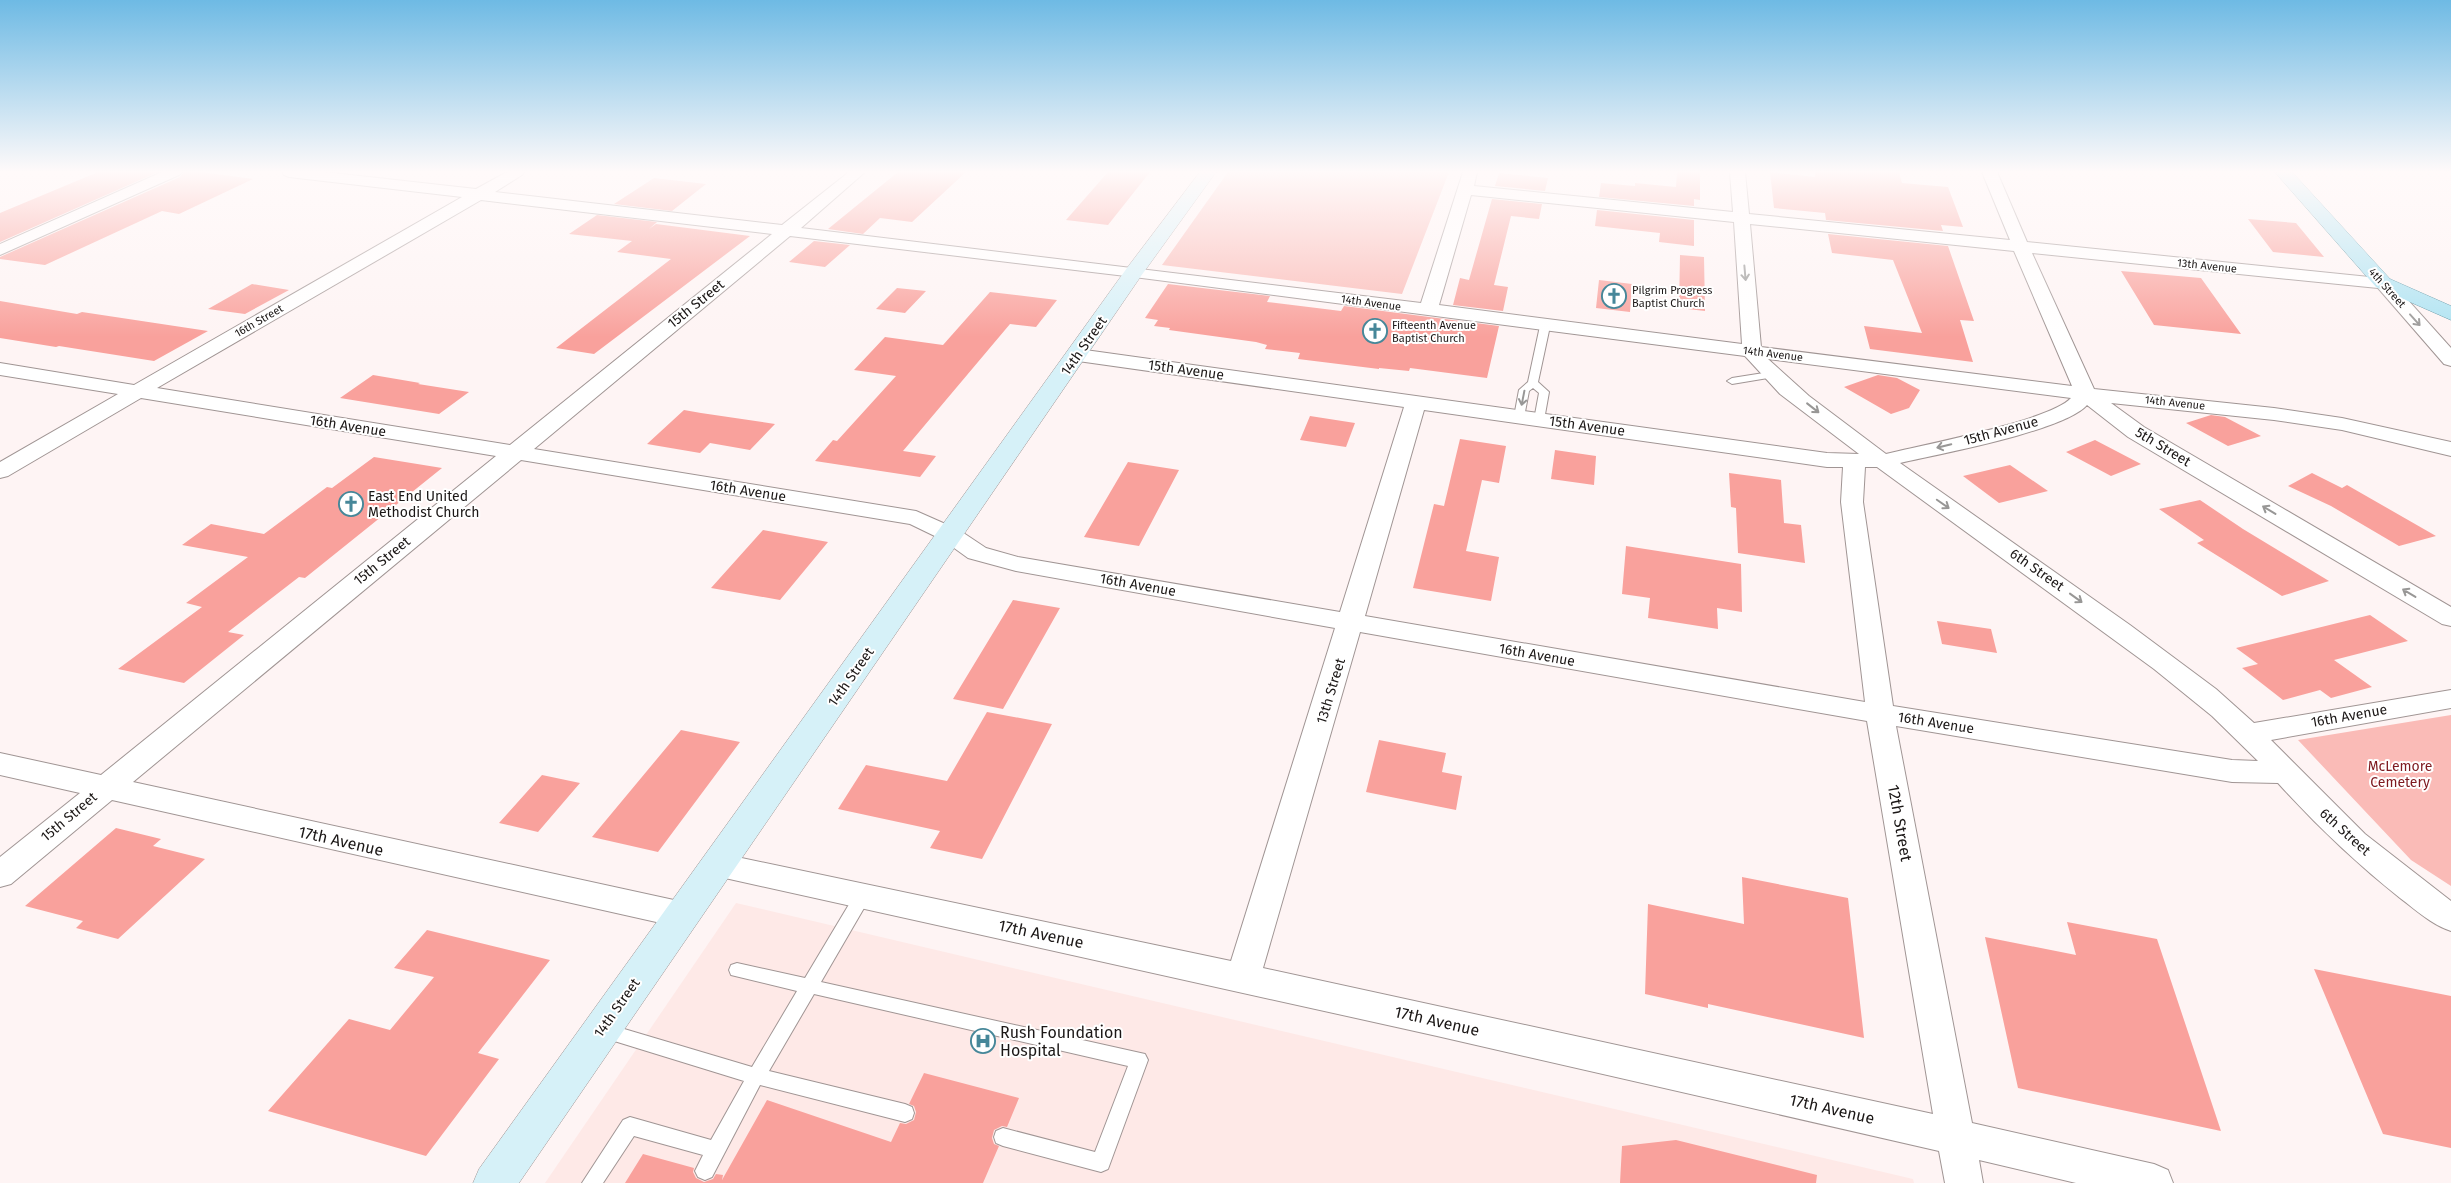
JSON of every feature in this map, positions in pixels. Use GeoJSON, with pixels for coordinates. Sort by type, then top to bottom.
{"type":"FeatureCollection","features":[{"type":"Feature","properties":{"kind":"main road","name":"14th Street"},"geometry":{"type":"LineString","coordinates":[[494,1183],[1167,227]]}},
{"type":"Feature","properties":{"kind":"main road","name":"4th Street"},"geometry":{"type":"LineString","coordinates":[[2333,227],[2383,283]]}},
{"type":"Feature","properties":{"kind":"main road"},"geometry":{"type":"LineString","coordinates":[[2383,283],[2451,314]]}},
{"type":"Feature","properties":{"kind":"street"},"geometry":{"type":"LineString","coordinates":[[0,250],[51,227]]}},
{"type":"Feature","properties":{"kind":"street","name":"16th Street"},"geometry":{"type":"LineString","coordinates":[[0,470],[421,227]]}},
{"type":"Feature","properties":{"kind":"street","name":"14th Avenue"},"geometry":{"type":"LineString","coordinates":[[753,227],[1134,272],[1545,326],[2332,423],[2407,437],[2451,449]]}},
{"type":"Feature","properties":{"kind":"street","name":"15th Street"},"geometry":{"type":"LineString","coordinates":[[0,875],[790,227]]}},
{"type":"Feature","properties":{"kind":"street"},"geometry":{"type":"LineString","coordinates":[[1428,311],[1453,227]]}},
{"type":"Feature","properties":{"kind":"street"},"geometry":{"type":"LineString","coordinates":[[1742,227],[1752,352]]}},
{"type":"Feature","properties":{"kind":"street","name":"13th Avenue"},"geometry":{"type":"LineString","coordinates":[[1823,227],[2383,283]]}},
{"type":"Feature","properties":{"kind":"street","name":"5th Street"},"geometry":{"type":"LineString","coordinates":[[2012,227],[2086,394],[2136,432],[2451,618]]}},
{"type":"Feature","properties":{"kind":"street","name":"4th Street"},"geometry":{"type":"LineString","coordinates":[[2383,283],[2451,360]]}},
{"type":"Feature","properties":{"kind":"street","name":"6th Street"},"geometry":{"type":"LineString","coordinates":[[1752,352],[1770,375],[1868,461],[2164,663],[2209,698],[2327,816],[2383,866],[2451,918]]}},
{"type":"Feature","properties":{"kind":"street","name":"15th Avenue"},"geometry":{"type":"LineString","coordinates":[[1078,355],[1827,460],[1868,461],[2033,424],[2073,408],[2086,394]]}},
{"type":"Feature","properties":{"kind":"street","name":"16th Avenue"},"geometry":{"type":"LineString","coordinates":[[0,369],[916,518],[951,535],[977,553],[1016,564],[1880,714],[2232,771],[2285,773]]}},
{"type":"Feature","properties":{"kind":"street","name":"13th Street"},"geometry":{"type":"LineString","coordinates":[[1244,978],[1352,623],[1416,403]]}},
{"type":"Feature","properties":{"kind":"street","name":"12th Street"},"geometry":{"type":"LineString","coordinates":[[1868,461],[1852,502],[1880,714],[1964,1183]]}},
{"type":"Feature","properties":{"kind":"street","name":"16th Avenue"},"geometry":{"type":"LineString","coordinates":[[2247,734],[2451,699]]}},
{"type":"Feature","properties":{"kind":"street","name":"17th Avenue"},"geometry":{"type":"LineString","coordinates":[[0,764],[683,915]]}},
{"type":"Feature","properties":{"kind":"street","name":"17th Avenue"},"geometry":{"type":"LineString","coordinates":[[718,865],[1244,978],[1957,1136],[2154,1183]]}},
{"type":"Feature","properties":{"kind":"lane"},"geometry":{"type":"LineString","coordinates":[[1529,418],[1524,390],[1533,383],[1545,326]]}},
{"type":"Feature","properties":{"kind":"lane"},"geometry":{"type":"LineString","coordinates":[[1732,381],[1770,375]]}},
{"type":"Feature","properties":{"kind":"lane"},"geometry":{"type":"LineString","coordinates":[[1529,418],[1544,392],[1533,383]]}},
{"type":"Feature","properties":{"kind":"lane"},"geometry":{"type":"LineString","coordinates":[[705,1171],[756,1076],[864,896]]}},
{"type":"Feature","properties":{"kind":"lane"},"geometry":{"type":"LineString","coordinates":[[737,970],[1139,1060],[1102,1163],[1003,1137]]}},
{"type":"Feature","properties":{"kind":"lane"},"geometry":{"type":"LineString","coordinates":[[601,1031],[756,1076],[905,1113]]}},
{"type":"Feature","properties":{"kind":"lane"},"geometry":{"type":"LineString","coordinates":[[592,1183],[630,1126],[716,1150]]}},
{"type":"Feature","properties":{"kind":"shaded area","name":"Rush Foundation Hospital"},"geometry":{"type":"Polygon","coordinates":[[[736,903],[1913,1179],[1914,1183],[545,1183],[736,903]]]}},
{"type":"Feature","properties":{"kind":"green space"},"geometry":{"type":"Polygon","coordinates":[[[1189,227],[1428,227],[1402,294],[1162,265],[1189,227]]]}},
{"type":"Feature","properties":{"kind":"green space","name":"McLemore Cemetery"},"geometry":{"type":"Polygon","coordinates":[[[2451,715],[2451,886],[2411,860],[2298,740],[2451,715]]]}},
{"type":"Feature","properties":{"kind":"building"},"geometry":{"type":"Polygon","coordinates":[[[0,227],[33,227],[0,242],[0,227]]]}},
{"type":"Feature","properties":{"kind":"building"},"geometry":{"type":"Polygon","coordinates":[[[67,227],[127,227],[45,265],[0,259],[0,257],[67,227]]]}},
{"type":"Feature","properties":{"kind":"building"},"geometry":{"type":"Polygon","coordinates":[[[579,227],[651,227],[649,229],[652,227],[681,227],[750,236],[594,354],[556,348],[671,259],[617,252],[632,241],[569,234],[579,227]]]}},
{"type":"Feature","properties":{"kind":"building"},"geometry":{"type":"Polygon","coordinates":[[[830,227],[870,227],[863,234],[828,229],[830,227]]]}},
{"type":"Feature","properties":{"kind":"building"},"geometry":{"type":"Polygon","coordinates":[[[1484,227],[1508,227],[1494,285],[1508,287],[1503,311],[1453,305],[1460,278],[1469,280],[1484,227]]]}},
{"type":"Feature","properties":{"kind":"building"},"geometry":{"type":"Polygon","coordinates":[[[1606,227],[1694,227],[1694,246],[1659,242],[1660,233],[1606,227]]]}},
{"type":"Feature","properties":{"kind":"building"},"geometry":{"type":"Polygon","coordinates":[[[1903,227],[1942,227],[1943,231],[1903,227]]]}},
{"type":"Feature","properties":{"kind":"building"},"geometry":{"type":"Polygon","coordinates":[[[2254,227],[2299,227],[2324,257],[2273,252],[2254,227]]]}},
{"type":"Feature","properties":{"kind":"building"},"geometry":{"type":"Polygon","coordinates":[[[1828,234],[1948,246],[1974,321],[1960,320],[1973,362],[1870,349],[1864,326],[1922,333],[1893,260],[1832,253],[1828,234]]]}},
{"type":"Feature","properties":{"kind":"building"},"geometry":{"type":"Polygon","coordinates":[[[814,241],[850,245],[825,267],[789,262],[814,241]]]}},
{"type":"Feature","properties":{"kind":"building"},"geometry":{"type":"Polygon","coordinates":[[[1680,255],[1704,257],[1705,311],[1679,308],[1680,255]]]}},
{"type":"Feature","properties":{"kind":"building"},"geometry":{"type":"Polygon","coordinates":[[[2121,271],[2201,278],[2241,334],[2154,325],[2121,271]]]}},
{"type":"Feature","properties":{"kind":"building","name":"Pilgrim Progress Baptist Church"},"geometry":{"type":"Polygon","coordinates":[[[1599,280],[1632,284],[1630,312],[1596,308],[1599,280]]]}},
{"type":"Feature","properties":{"kind":"building"},"geometry":{"type":"Polygon","coordinates":[[[252,284],[289,290],[245,314],[208,309],[252,284]]]}},
{"type":"Feature","properties":{"kind":"building","name":"Fifteenth Avenue Baptist Church"},"geometry":{"type":"Polygon","coordinates":[[[1168,284],[1270,296],[1267,302],[1341,311],[1344,306],[1499,326],[1487,378],[1410,368],[1409,371],[1379,369],[1298,359],[1300,353],[1265,349],[1267,345],[1256,342],[1169,330],[1170,328],[1154,326],[1158,320],[1145,318],[1168,284]]]}},
{"type":"Feature","properties":{"kind":"building"},"geometry":{"type":"Polygon","coordinates":[[[897,288],[926,291],[905,313],[876,309],[897,288]]]}},
{"type":"Feature","properties":{"kind":"building"},"geometry":{"type":"Polygon","coordinates":[[[990,292],[1057,300],[1036,327],[1010,324],[903,451],[936,456],[920,477],[815,461],[833,440],[837,441],[896,376],[854,370],[885,337],[943,345],[990,292]]]}},
{"type":"Feature","properties":{"kind":"building"},"geometry":{"type":"Polygon","coordinates":[[[0,301],[77,314],[82,312],[208,331],[154,361],[56,347],[0,338],[0,301]]]}},
{"type":"Feature","properties":{"kind":"building"},"geometry":{"type":"Polygon","coordinates":[[[373,375],[469,392],[439,414],[340,398],[373,375]]]}},
{"type":"Feature","properties":{"kind":"building"},"geometry":{"type":"Polygon","coordinates":[[[1878,375],[1897,378],[1920,390],[1909,408],[1891,414],[1844,387],[1878,375]]]}},
{"type":"Feature","properties":{"kind":"building"},"geometry":{"type":"Polygon","coordinates":[[[684,410],[775,424],[750,450],[710,443],[700,453],[647,444],[684,410]]]}},
{"type":"Feature","properties":{"kind":"building"},"geometry":{"type":"Polygon","coordinates":[[[2211,415],[2225,417],[2261,436],[2228,446],[2186,423],[2211,415]]]}},
{"type":"Feature","properties":{"kind":"building"},"geometry":{"type":"Polygon","coordinates":[[[1310,416],[1355,423],[1346,447],[1300,440],[1310,416]]]}},
{"type":"Feature","properties":{"kind":"building"},"geometry":{"type":"Polygon","coordinates":[[[1460,439],[1506,446],[1499,483],[1482,480],[1466,551],[1499,557],[1491,601],[1413,588],[1434,504],[1444,506],[1460,439]]]}},
{"type":"Feature","properties":{"kind":"building"},"geometry":{"type":"Polygon","coordinates":[[[2095,440],[2141,464],[2111,476],[2066,452],[2095,440]]]}},
{"type":"Feature","properties":{"kind":"building"},"geometry":{"type":"Polygon","coordinates":[[[1555,450],[1596,456],[1594,485],[1551,479],[1555,450]]]}},
{"type":"Feature","properties":{"kind":"building"},"geometry":{"type":"Polygon","coordinates":[[[374,457],[442,468],[305,578],[299,577],[228,632],[244,635],[184,683],[118,669],[202,607],[186,603],[248,557],[182,545],[211,524],[264,534],[327,487],[332,488],[374,457]]]}},
{"type":"Feature","properties":{"kind":"building"},"geometry":{"type":"Polygon","coordinates":[[[1128,462],[1179,470],[1139,546],[1084,537],[1128,462]]]}},
{"type":"Feature","properties":{"kind":"building"},"geometry":{"type":"Polygon","coordinates":[[[2010,465],[2048,491],[1999,503],[1963,476],[2010,465]]]}},
{"type":"Feature","properties":{"kind":"building"},"geometry":{"type":"Polygon","coordinates":[[[1729,473],[1781,480],[1784,523],[1801,525],[1805,563],[1738,553],[1736,508],[1731,507],[1729,473]]]}},
{"type":"Feature","properties":{"kind":"building"},"geometry":{"type":"Polygon","coordinates":[[[2312,473],[2342,488],[2347,485],[2436,536],[2399,546],[2331,506],[2288,486],[2312,473]]]}},
{"type":"Feature","properties":{"kind":"building"},"geometry":{"type":"Polygon","coordinates":[[[2200,500],[2243,529],[2329,581],[2282,596],[2197,543],[2204,540],[2159,509],[2200,500]]]}},
{"type":"Feature","properties":{"kind":"building"},"geometry":{"type":"Polygon","coordinates":[[[763,530],[828,542],[780,600],[711,588],[763,530]]]}},
{"type":"Feature","properties":{"kind":"building"},"geometry":{"type":"Polygon","coordinates":[[[1626,546],[1741,564],[1742,612],[1717,608],[1718,629],[1648,618],[1650,598],[1622,594],[1626,546]]]}},
{"type":"Feature","properties":{"kind":"building"},"geometry":{"type":"Polygon","coordinates":[[[1013,600],[1060,608],[1003,709],[953,699],[1013,600]]]}},
{"type":"Feature","properties":{"kind":"building"},"geometry":{"type":"Polygon","coordinates":[[[2370,615],[2408,641],[2334,660],[2372,687],[2331,698],[2320,690],[2283,700],[2242,668],[2258,664],[2236,648],[2370,615]]]}},
{"type":"Feature","properties":{"kind":"building"},"geometry":{"type":"Polygon","coordinates":[[[1937,621],[1991,629],[1997,653],[1942,644],[1937,621]]]}},
{"type":"Feature","properties":{"kind":"building"},"geometry":{"type":"Polygon","coordinates":[[[987,712],[1052,724],[982,859],[930,848],[940,831],[838,809],[866,765],[947,781],[987,712]]]}},
{"type":"Feature","properties":{"kind":"building"},"geometry":{"type":"Polygon","coordinates":[[[681,730],[740,742],[658,852],[592,837],[681,730]]]}},
{"type":"Feature","properties":{"kind":"building"},"geometry":{"type":"Polygon","coordinates":[[[1379,740],[1446,753],[1442,772],[1462,776],[1456,810],[1366,792],[1379,740]]]}},
{"type":"Feature","properties":{"kind":"building"},"geometry":{"type":"Polygon","coordinates":[[[542,775],[580,783],[538,832],[499,823],[542,775]]]}},
{"type":"Feature","properties":{"kind":"building"},"geometry":{"type":"Polygon","coordinates":[[[116,828],[161,839],[153,846],[205,859],[118,939],[76,928],[83,921],[25,906],[116,828]]]}},
{"type":"Feature","properties":{"kind":"building"},"geometry":{"type":"Polygon","coordinates":[[[1742,877],[1848,898],[1864,1038],[1708,1004],[1708,1008],[1645,994],[1648,904],[1744,924],[1742,877]]]}},
{"type":"Feature","properties":{"kind":"building"},"geometry":{"type":"Polygon","coordinates":[[[2067,922],[2157,939],[2221,1131],[2018,1088],[1985,937],[2076,955],[2067,922]]]}},
{"type":"Feature","properties":{"kind":"building"},"geometry":{"type":"Polygon","coordinates":[[[427,930],[550,960],[478,1053],[499,1059],[426,1156],[268,1111],[349,1019],[390,1030],[434,977],[394,968],[427,930]]]}},
{"type":"Feature","properties":{"kind":"building"},"geometry":{"type":"Polygon","coordinates":[[[2314,969],[2451,996],[2451,1148],[2383,1134],[2314,969]]]}},
{"type":"Feature","properties":{"kind":"building"},"geometry":{"type":"Polygon","coordinates":[[[924,1073],[1019,1098],[1007,1127],[1002,1126],[994,1130],[992,1138],[994,1144],[999,1146],[983,1183],[625,1183],[643,1154],[694,1168],[693,1172],[696,1178],[704,1182],[713,1179],[716,1174],[723,1175],[722,1180],[767,1100],[891,1142],[900,1123],[906,1124],[914,1120],[916,1112],[914,1106],[909,1104],[924,1073]]]}},
{"type":"Feature","properties":{"kind":"building"},"geometry":{"type":"Polygon","coordinates":[[[1676,1140],[1817,1175],[1816,1183],[1620,1183],[1622,1146],[1676,1140]]]}},
{"type":"Feature","properties":{"kind":"place","name":"Pilgrim Progress Baptist Church"},"geometry":{"type":"Point","coordinates":[1614,296]}},
{"type":"Feature","properties":{"kind":"place","name":"Fifteenth Avenue Baptist Church"},"geometry":{"type":"Point","coordinates":[1375,331]}},
{"type":"Feature","properties":{"kind":"place","name":"East End United Methodist Church"},"geometry":{"type":"Point","coordinates":[351,504]}},
{"type":"Feature","properties":{"kind":"place","name":"Rush Foundation Hospital"},"geometry":{"type":"Point","coordinates":[983,1041]}}]}
